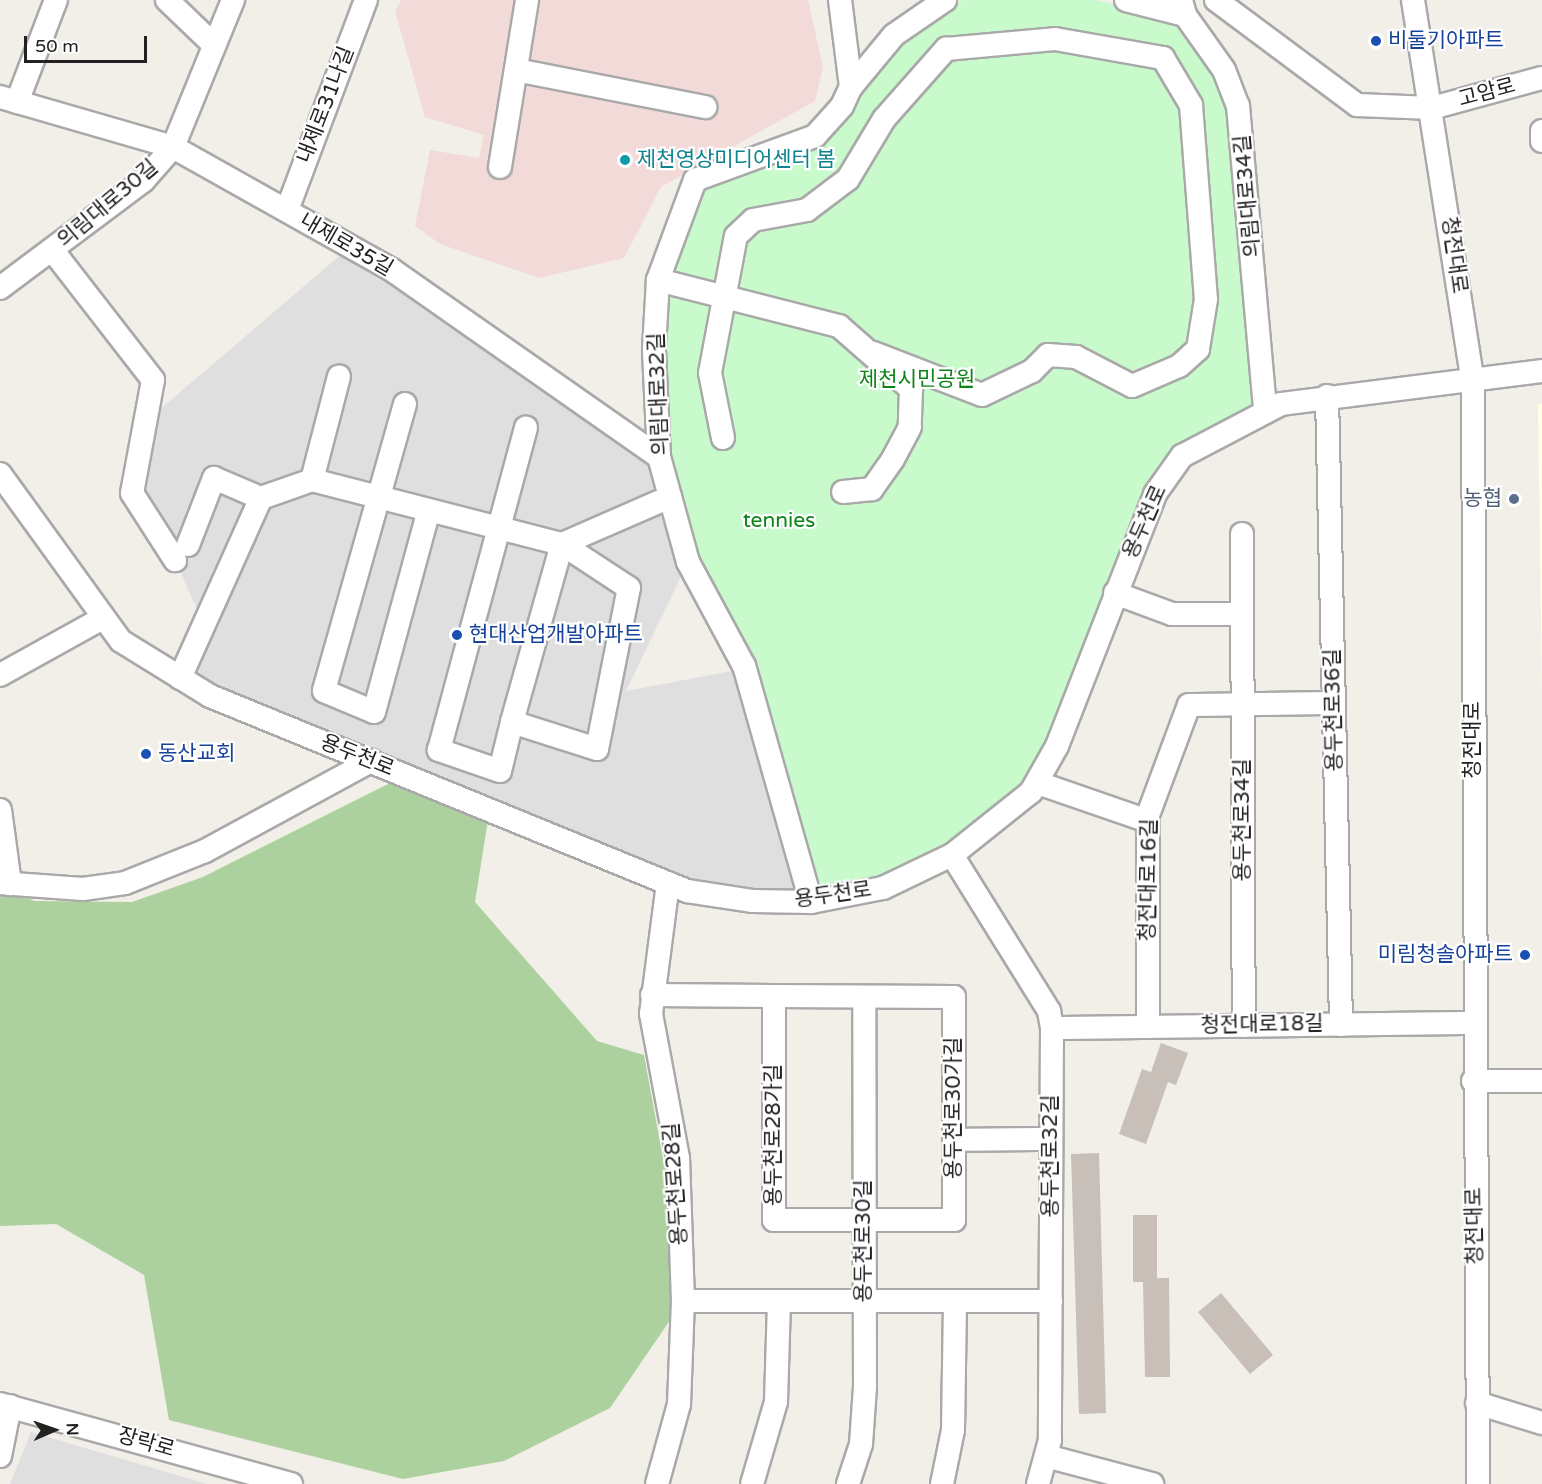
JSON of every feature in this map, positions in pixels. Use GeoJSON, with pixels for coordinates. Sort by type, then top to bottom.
{"type":"FeatureCollection","features":[{"type":"Feature","properties":{"kind":"street"},"geometry":{"type":"LineString","coordinates":[[8,100],[56,0]]}},
{"type":"Feature","properties":{"kind":"street"},"geometry":{"type":"LineString","coordinates":[[167,0],[214,45]]}},
{"type":"Feature","properties":{"kind":"street","name":"의림대로30길"},"geometry":{"type":"LineString","coordinates":[[0,288],[53,251],[143,181],[173,147],[233,0]]}},
{"type":"Feature","properties":{"kind":"street","name":"내제로31나길"},"geometry":{"type":"LineString","coordinates":[[287,210],[366,0]]}},
{"type":"Feature","properties":{"kind":"street"},"geometry":{"type":"LineString","coordinates":[[500,167],[527,0]]}},
{"type":"Feature","properties":{"kind":"street"},"geometry":{"type":"LineString","coordinates":[[840,0],[851,87]]}},
{"type":"Feature","properties":{"kind":"street","name":"의림대로32길"},"geometry":{"type":"LineString","coordinates":[[811,902],[744,666],[688,562],[659,458],[658,280],[695,180],[815,136],[851,87],[894,35],[945,0]]}},
{"type":"Feature","properties":{"kind":"street"},"geometry":{"type":"LineString","coordinates":[[1126,0],[1183,8]]}},
{"type":"Feature","properties":{"kind":"street","name":"고암로"},"geometry":{"type":"LineString","coordinates":[[1216,0],[1357,105],[1432,108],[1542,78]]}},
{"type":"Feature","properties":{"kind":"street","name":"청전대로"},"geometry":{"type":"LineString","coordinates":[[1413,0],[1432,108],[1473,384],[1473,1081],[1478,1484]]}},
{"type":"Feature","properties":{"kind":"street","name":"의림대로34길"},"geometry":{"type":"LineString","coordinates":[[1183,8],[1224,70],[1238,105],[1265,408]]}},
{"type":"Feature","properties":{"kind":"street"},"geometry":{"type":"LineString","coordinates":[[723,438],[710,373],[736,236],[753,220],[807,210],[848,179],[884,119],[946,49],[1055,39],[1163,58],[1191,105],[1206,299],[1198,349],[1179,366],[1132,386],[1076,357],[1048,355],[1032,371],[982,395],[930,370],[873,353]]}},
{"type":"Feature","properties":{"kind":"street"},"geometry":{"type":"LineString","coordinates":[[516,70],[705,107]]}},
{"type":"Feature","properties":{"kind":"street","name":"내제로35길"},"geometry":{"type":"LineString","coordinates":[[8,100],[173,147],[392,270],[659,458]]}},
{"type":"Feature","properties":{"kind":"street"},"geometry":{"type":"LineString","coordinates":[[1542,131],[1542,141]]}},
{"type":"Feature","properties":{"kind":"street"},"geometry":{"type":"LineString","coordinates":[[53,251],[153,380],[132,493],[181,552],[214,478],[261,498],[312,480],[562,544],[629,588],[597,749],[512,722]]}},
{"type":"Feature","properties":{"kind":"street"},"geometry":{"type":"LineString","coordinates":[[658,280],[724,293],[838,326],[873,353],[911,389],[910,428],[872,489],[843,492]]}},
{"type":"Feature","properties":{"kind":"street","name":"용두천로"},"geometry":{"type":"LineString","coordinates":[[0,474],[101,619],[129,647],[180,678],[371,761],[668,884],[732,899],[811,902],[883,888],[952,855],[1019,806],[1038,783],[1115,593],[1166,475],[1182,456],[1265,408],[1327,396],[1473,384],[1542,371]]}},
{"type":"Feature","properties":{"kind":"street"},"geometry":{"type":"LineString","coordinates":[[312,480],[339,376]]}},
{"type":"Feature","properties":{"kind":"street","name":"용두천로36길"},"geometry":{"type":"LineString","coordinates":[[1327,396],[1341,1024]]}},
{"type":"Feature","properties":{"kind":"street"},"geometry":{"type":"LineString","coordinates":[[405,404],[324,691],[374,712],[429,510]]}},
{"type":"Feature","properties":{"kind":"street"},"geometry":{"type":"LineString","coordinates":[[525,428],[502,528],[439,750],[500,771],[562,544]]}},
{"type":"Feature","properties":{"kind":"street"},"geometry":{"type":"LineString","coordinates":[[562,544],[670,497]]}},
{"type":"Feature","properties":{"kind":"street"},"geometry":{"type":"LineString","coordinates":[[180,678],[261,498]]}},
{"type":"Feature","properties":{"kind":"street","name":"용두천로34길"},"geometry":{"type":"LineString","coordinates":[[1242,534],[1244,1026]]}},
{"type":"Feature","properties":{"kind":"street"},"geometry":{"type":"LineString","coordinates":[[1115,593],[1172,614],[1242,614]]}},
{"type":"Feature","properties":{"kind":"street"},"geometry":{"type":"LineString","coordinates":[[0,675],[101,619]]}},
{"type":"Feature","properties":{"kind":"street","name":"청전대로16길"},"geometry":{"type":"LineString","coordinates":[[1148,1027],[1148,821],[1189,705],[1334,704]]}},
{"type":"Feature","properties":{"kind":"street"},"geometry":{"type":"LineString","coordinates":[[0,810],[5,883],[83,889],[125,883],[205,851],[371,761]]}},
{"type":"Feature","properties":{"kind":"street"},"geometry":{"type":"LineString","coordinates":[[1038,783],[1148,821]]}},
{"type":"Feature","properties":{"kind":"street","name":"용두천로32길"},"geometry":{"type":"LineString","coordinates":[[952,855],[1049,1011],[1052,1028],[1051,1301],[1046,1456],[1038,1484]]}},
{"type":"Feature","properties":{"kind":"street","name":"용두천로28길"},"geometry":{"type":"LineString","coordinates":[[657,1484],[679,1404],[682,1301],[678,1158],[652,1026],[652,995],[668,884]]}},
{"type":"Feature","properties":{"kind":"street"},"geometry":{"type":"LineString","coordinates":[[652,995],[864,996]]}},
{"type":"Feature","properties":{"kind":"street","name":"용두천로28가길"},"geometry":{"type":"LineString","coordinates":[[774,996],[774,1220],[864,1220]]}},
{"type":"Feature","properties":{"kind":"street","name":"용두천로30가길"},"geometry":{"type":"LineString","coordinates":[[864,996],[954,997],[954,1220],[864,1220]]}},
{"type":"Feature","properties":{"kind":"street","name":"용두천로30길"},"geometry":{"type":"LineString","coordinates":[[848,1484],[864,1418],[864,996]]}},
{"type":"Feature","properties":{"kind":"street","name":"청전대로18길"},"geometry":{"type":"LineString","coordinates":[[1052,1028],[1473,1023]]}},
{"type":"Feature","properties":{"kind":"street"},"geometry":{"type":"LineString","coordinates":[[1473,1081],[1542,1081]]}},
{"type":"Feature","properties":{"kind":"street"},"geometry":{"type":"LineString","coordinates":[[954,1140],[1052,1139]]}},
{"type":"Feature","properties":{"kind":"street"},"geometry":{"type":"LineString","coordinates":[[682,1301],[1051,1301]]}},
{"type":"Feature","properties":{"kind":"street"},"geometry":{"type":"LineString","coordinates":[[752,1484],[776,1402],[778,1301]]}},
{"type":"Feature","properties":{"kind":"street"},"geometry":{"type":"LineString","coordinates":[[942,1484],[953,1430],[955,1301]]}},
{"type":"Feature","properties":{"kind":"street"},"geometry":{"type":"LineString","coordinates":[[1477,1403],[1542,1423]]}},
{"type":"Feature","properties":{"kind":"street"},"geometry":{"type":"LineString","coordinates":[[0,1456],[5,1405]]}},
{"type":"Feature","properties":{"kind":"street","name":"장락로"},"geometry":{"type":"LineString","coordinates":[[5,1405],[291,1484]]}},
{"type":"Feature","properties":{"kind":"street"},"geometry":{"type":"LineString","coordinates":[[1046,1456],[1152,1484]]}},
{"type":"Feature","properties":{"kind":"shaded area"},"geometry":{"type":"Polygon","coordinates":[[[401,0],[808,0],[823,67],[815,101],[661,187],[624,258],[539,278],[440,244],[415,226],[430,150],[479,158],[484,135],[425,117],[395,11],[401,0]]]}},
{"type":"Feature","properties":{"kind":"shaded area"},"geometry":{"type":"Polygon","coordinates":[[[351,246],[659,457],[688,562],[626,691],[737,670],[804,895],[668,883],[180,678],[210,638],[175,560],[133,493],[145,422],[351,246]]]}},
{"type":"Feature","properties":{"kind":"shaded area"},"geometry":{"type":"Polygon","coordinates":[[[1542,404],[1542,694],[1538,405],[1542,404]]]}},
{"type":"Feature","properties":{"kind":"shaded area"},"geometry":{"type":"Polygon","coordinates":[[[31,1432],[207,1484],[10,1484],[31,1432]]]}},
{"type":"Feature","properties":{"kind":"green space","name":"제천시민공원"},"geometry":{"type":"Polygon","coordinates":[[[963,0],[1095,0],[1183,22],[1192,33],[1232,108],[1258,404],[1177,454],[1053,742],[1026,789],[948,850],[881,880],[813,895],[773,748],[688,562],[659,457],[664,280],[703,184],[822,138],[920,21],[963,0]]]}},
{"type":"Feature","properties":{"kind":"green space"},"geometry":{"type":"Polygon","coordinates":[[[392,782],[488,820],[475,902],[597,1041],[644,1055],[668,1186],[677,1310],[610,1408],[504,1461],[403,1479],[169,1420],[144,1275],[56,1224],[0,1226],[0,883],[34,901],[132,902],[203,877],[392,782]]]}},
{"type":"Feature","properties":{"kind":"building"},"geometry":{"type":"Polygon","coordinates":[[[1161,1043],[1188,1053],[1176,1085],[1168,1082],[1146,1144],[1119,1134],[1142,1069],[1151,1072],[1161,1043]]]}},
{"type":"Feature","properties":{"kind":"building"},"geometry":{"type":"Polygon","coordinates":[[[1099,1153],[1106,1413],[1079,1414],[1071,1154],[1099,1153]]]}},
{"type":"Feature","properties":{"kind":"building"},"geometry":{"type":"Polygon","coordinates":[[[1133,1215],[1157,1215],[1157,1278],[1169,1278],[1170,1377],[1145,1377],[1143,1282],[1133,1282],[1133,1215]]]}},
{"type":"Feature","properties":{"kind":"building"},"geometry":{"type":"Polygon","coordinates":[[[1221,1293],[1273,1355],[1250,1374],[1198,1312],[1221,1293]]]}},
{"type":"Feature","properties":{"kind":"place","name":"비둘기아파트"},"geometry":{"type":"Point","coordinates":[1376,41]}},
{"type":"Feature","properties":{"kind":"place","name":"제천영상미디어센터 봄"},"geometry":{"type":"Point","coordinates":[625,160]}},
{"type":"Feature","properties":{"kind":"place","name":"농협"},"geometry":{"type":"Point","coordinates":[1514,499]}},
{"type":"Feature","properties":{"kind":"place","name":"현대산업개발아파트"},"geometry":{"type":"Point","coordinates":[457,635]}},
{"type":"Feature","properties":{"kind":"place","name":"동산교회"},"geometry":{"type":"Point","coordinates":[146,754]}},
{"type":"Feature","properties":{"kind":"place","name":"미림청솔아파트"},"geometry":{"type":"Point","coordinates":[1525,955]}},
{"type":"Feature","properties":{"kind":"park label","name":"tennies"},"geometry":{"type":"Point","coordinates":[779,521]}}]}
